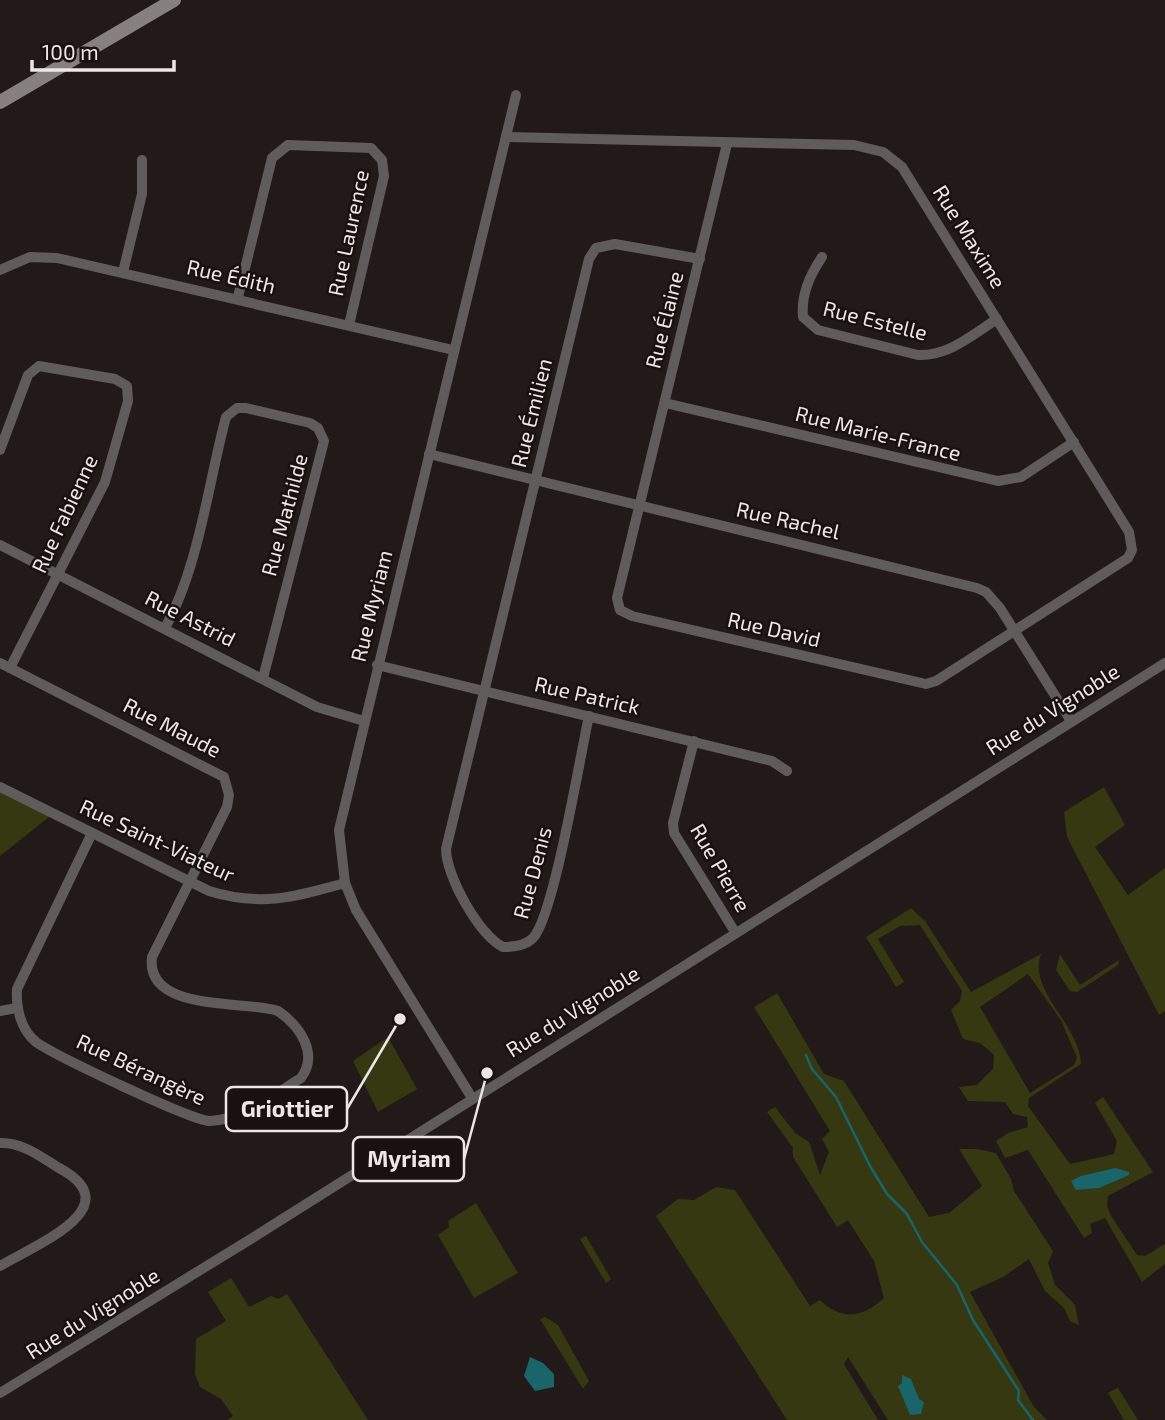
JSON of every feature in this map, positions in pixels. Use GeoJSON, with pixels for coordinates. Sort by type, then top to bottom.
{"type":"FeatureCollection","features":[{"type":"Feature","properties":{"kind":"main road"},"geometry":{"type":"LineString","coordinates":[[0,102],[174,0]]}},
{"type":"Feature","properties":{"kind":"street","name":"Rue Myriam"},"geometry":{"type":"LineString","coordinates":[[472,1098],[367,932],[345,883],[339,830],[516,95]]}},
{"type":"Feature","properties":{"kind":"street","name":"Rue Maxime"},"geometry":{"type":"LineString","coordinates":[[506,137],[854,145],[883,152],[902,167],[1129,532],[1132,550],[1128,558],[1013,630]]}},
{"type":"Feature","properties":{"kind":"street","name":"Rue Élaine"},"geometry":{"type":"LineString","coordinates":[[641,506],[727,144]]}},
{"type":"Feature","properties":{"kind":"street","name":"Rue Laurence"},"geometry":{"type":"LineString","coordinates":[[238,298],[272,158],[288,145],[370,148],[382,160],[384,176],[349,325]]}},
{"type":"Feature","properties":{"kind":"street"},"geometry":{"type":"LineString","coordinates":[[123,272],[142,194],[142,160]]}},
{"type":"Feature","properties":{"kind":"street","name":"Rue Émilien"},"geometry":{"type":"LineString","coordinates":[[484,691],[592,253],[596,248],[615,244],[700,259]]}},
{"type":"Feature","properties":{"kind":"street","name":"Rue Édith"},"geometry":{"type":"LineString","coordinates":[[0,270],[17,261],[44,256],[238,298],[453,350]]}},
{"type":"Feature","properties":{"kind":"street","name":"Rue Estelle"},"geometry":{"type":"LineString","coordinates":[[822,257],[810,274],[803,298],[803,317],[818,330],[918,355],[934,355],[948,350],[997,318]]}},
{"type":"Feature","properties":{"kind":"street","name":"Rue Fabienne"},"geometry":{"type":"LineString","coordinates":[[0,450],[28,375],[38,366],[115,379],[127,386],[128,401],[105,482],[10,668]]}},
{"type":"Feature","properties":{"kind":"street","name":"Rue Marie-France"},"geometry":{"type":"LineString","coordinates":[[665,403],[998,481],[1021,477],[1074,442]]}},
{"type":"Feature","properties":{"kind":"street","name":"Rue Mathilde"},"geometry":{"type":"LineString","coordinates":[[165,628],[176,608],[186,576],[226,417],[237,408],[246,408],[310,423],[322,434],[322,447],[263,678]]}},
{"type":"Feature","properties":{"kind":"street","name":"Rue Rachel"},"geometry":{"type":"LineString","coordinates":[[429,454],[938,576],[978,588],[994,599],[1071,722]]}},
{"type":"Feature","properties":{"kind":"street","name":"Rue David"},"geometry":{"type":"LineString","coordinates":[[641,506],[618,598],[617,605],[625,614],[926,684],[1013,630]]}},
{"type":"Feature","properties":{"kind":"street","name":"Rue Astrid"},"geometry":{"type":"LineString","coordinates":[[0,545],[317,707],[365,721]]}},
{"type":"Feature","properties":{"kind":"street","name":"Rue Maude"},"geometry":{"type":"LineString","coordinates":[[0,663],[225,778],[229,795],[226,807],[190,881]]}},
{"type":"Feature","properties":{"kind":"street","name":"Rue du Vignoble"},"geometry":{"type":"LineString","coordinates":[[0,1393],[254,1237],[1165,663]]}},
{"type":"Feature","properties":{"kind":"street","name":"Rue Patrick"},"geometry":{"type":"LineString","coordinates":[[377,665],[772,761],[787,771]]}},
{"type":"Feature","properties":{"kind":"street","name":"Rue Denis"},"geometry":{"type":"LineString","coordinates":[[484,691],[448,836],[446,860],[447,868],[484,933],[503,947],[524,944],[532,938],[549,904],[589,716]]}},
{"type":"Feature","properties":{"kind":"street","name":"Rue Pierre"},"geometry":{"type":"LineString","coordinates":[[694,741],[673,823],[674,833],[735,932]]}},
{"type":"Feature","properties":{"kind":"street","name":"Rue Saint-Viateur"},"geometry":{"type":"LineString","coordinates":[[0,787],[190,881],[228,897],[267,901],[345,883]]}},
{"type":"Feature","properties":{"kind":"street"},"geometry":{"type":"LineString","coordinates":[[0,1011],[16,1008],[20,979],[92,833]]}},
{"type":"Feature","properties":{"kind":"street","name":"Rue Bérangère"},"geometry":{"type":"LineString","coordinates":[[16,1008],[36,1041],[192,1118],[208,1121],[239,1116],[301,1079],[307,1070],[309,1051],[287,1017],[268,1007],[208,1004],[162,986],[152,973],[152,957],[190,881]]}},
{"type":"Feature","properties":{"kind":"street"},"geometry":{"type":"LineString","coordinates":[[0,1143],[18,1145],[76,1177],[87,1193],[87,1202],[79,1217],[0,1266]]}},
{"type":"Feature","properties":{"kind":"green space"},"geometry":{"type":"Polygon","coordinates":[[[0,787],[54,813],[0,856],[0,787]]]}},
{"type":"Feature","properties":{"kind":"green space"},"geometry":{"type":"Polygon","coordinates":[[[1104,787],[1125,825],[1095,847],[1128,895],[1165,868],[1165,1011],[1159,1015],[1067,837],[1064,812],[1104,787]]]}},
{"type":"Feature","properties":{"kind":"green space"},"geometry":{"type":"Polygon","coordinates":[[[911,908],[925,921],[971,992],[1041,954],[1041,981],[1072,1035],[1081,1064],[1029,1098],[1028,1106],[1070,1164],[1114,1154],[1117,1141],[1095,1103],[1103,1097],[1153,1172],[1108,1196],[1107,1205],[1111,1216],[1137,1255],[1145,1256],[1165,1244],[1165,1264],[1142,1282],[1105,1218],[1090,1224],[1092,1233],[1084,1238],[1028,1150],[1005,1158],[996,1141],[1008,1133],[1028,1127],[1027,1117],[1013,1114],[1005,1102],[968,1101],[959,1087],[977,1085],[993,1069],[994,1055],[980,1043],[963,1039],[951,1010],[960,1001],[962,991],[920,925],[900,926],[878,939],[904,982],[896,987],[866,937],[911,908]],[[1028,974],[980,1007],[1030,1093],[1074,1065],[1077,1058],[1061,1020],[1028,974]]]}},
{"type":"Feature","properties":{"kind":"green space"},"geometry":{"type":"Polygon","coordinates":[[[1060,954],[1080,985],[1119,960],[1118,965],[1077,992],[1070,991],[1056,970],[1060,954]]]}},
{"type":"Feature","properties":{"kind":"green space"},"geometry":{"type":"Polygon","coordinates":[[[777,993],[824,1074],[844,1081],[929,1217],[949,1213],[982,1186],[959,1149],[996,1153],[1011,1179],[1014,1191],[1053,1251],[1048,1263],[1055,1285],[1075,1305],[1079,1325],[1070,1321],[1064,1308],[1045,1291],[1029,1259],[1003,1277],[970,1292],[1034,1407],[1047,1420],[888,1420],[848,1357],[844,1364],[878,1420],[787,1420],[656,1216],[678,1199],[694,1200],[716,1187],[735,1190],[810,1306],[820,1300],[836,1311],[852,1314],[868,1310],[884,1298],[874,1261],[848,1220],[837,1227],[793,1157],[793,1148],[767,1112],[775,1107],[795,1133],[809,1142],[820,1175],[829,1152],[822,1139],[830,1131],[754,1007],[777,993]]]}},
{"type":"Feature","properties":{"kind":"green space"},"geometry":{"type":"Polygon","coordinates":[[[388,1037],[417,1089],[378,1112],[353,1061],[388,1037]]]}},
{"type":"Feature","properties":{"kind":"green space"},"geometry":{"type":"Polygon","coordinates":[[[476,1203],[518,1273],[474,1298],[438,1235],[449,1227],[448,1221],[476,1203]]]}},
{"type":"Feature","properties":{"kind":"green space"},"geometry":{"type":"Polygon","coordinates":[[[586,1236],[611,1279],[606,1283],[580,1239],[586,1236]]]}},
{"type":"Feature","properties":{"kind":"green space"},"geometry":{"type":"Polygon","coordinates":[[[231,1278],[249,1307],[271,1296],[278,1299],[287,1294],[368,1420],[227,1420],[233,1416],[221,1399],[200,1387],[195,1374],[196,1339],[226,1321],[208,1292],[231,1278]]]}},
{"type":"Feature","properties":{"kind":"green space"},"geometry":{"type":"Polygon","coordinates":[[[545,1317],[558,1325],[589,1381],[583,1389],[540,1319],[545,1317]]]}},
{"type":"Feature","properties":{"kind":"green space"},"geometry":{"type":"Polygon","coordinates":[[[1118,1388],[1138,1420],[1124,1420],[1108,1393],[1118,1388]]]}},
{"type":"Feature","properties":{"kind":"water"},"geometry":{"type":"Polygon","coordinates":[[[1115,1168],[1129,1172],[1129,1175],[1099,1188],[1076,1190],[1071,1181],[1081,1176],[1115,1168]]]}},
{"type":"Feature","properties":{"kind":"water"},"geometry":{"type":"Polygon","coordinates":[[[530,1357],[543,1363],[554,1374],[554,1387],[535,1391],[524,1376],[530,1357]]]}},
{"type":"Feature","properties":{"kind":"water"},"geometry":{"type":"Polygon","coordinates":[[[902,1375],[911,1379],[919,1399],[924,1402],[921,1414],[910,1415],[898,1386],[902,1383],[902,1375]]]}},
{"type":"Feature","properties":{"kind":"waterway"},"geometry":{"type":"LineString","coordinates":[[806,1055],[812,1069],[836,1097],[887,1194],[907,1214],[922,1242],[957,1285],[973,1320],[1019,1391],[1018,1400],[1033,1420]]}},
{"type":"Feature","properties":{"kind":"place","name":"Griottier"},"geometry":{"type":"Point","coordinates":[400,1019]}},
{"type":"Feature","properties":{"kind":"place","name":"Myriam"},"geometry":{"type":"Point","coordinates":[487,1073]}}]}
